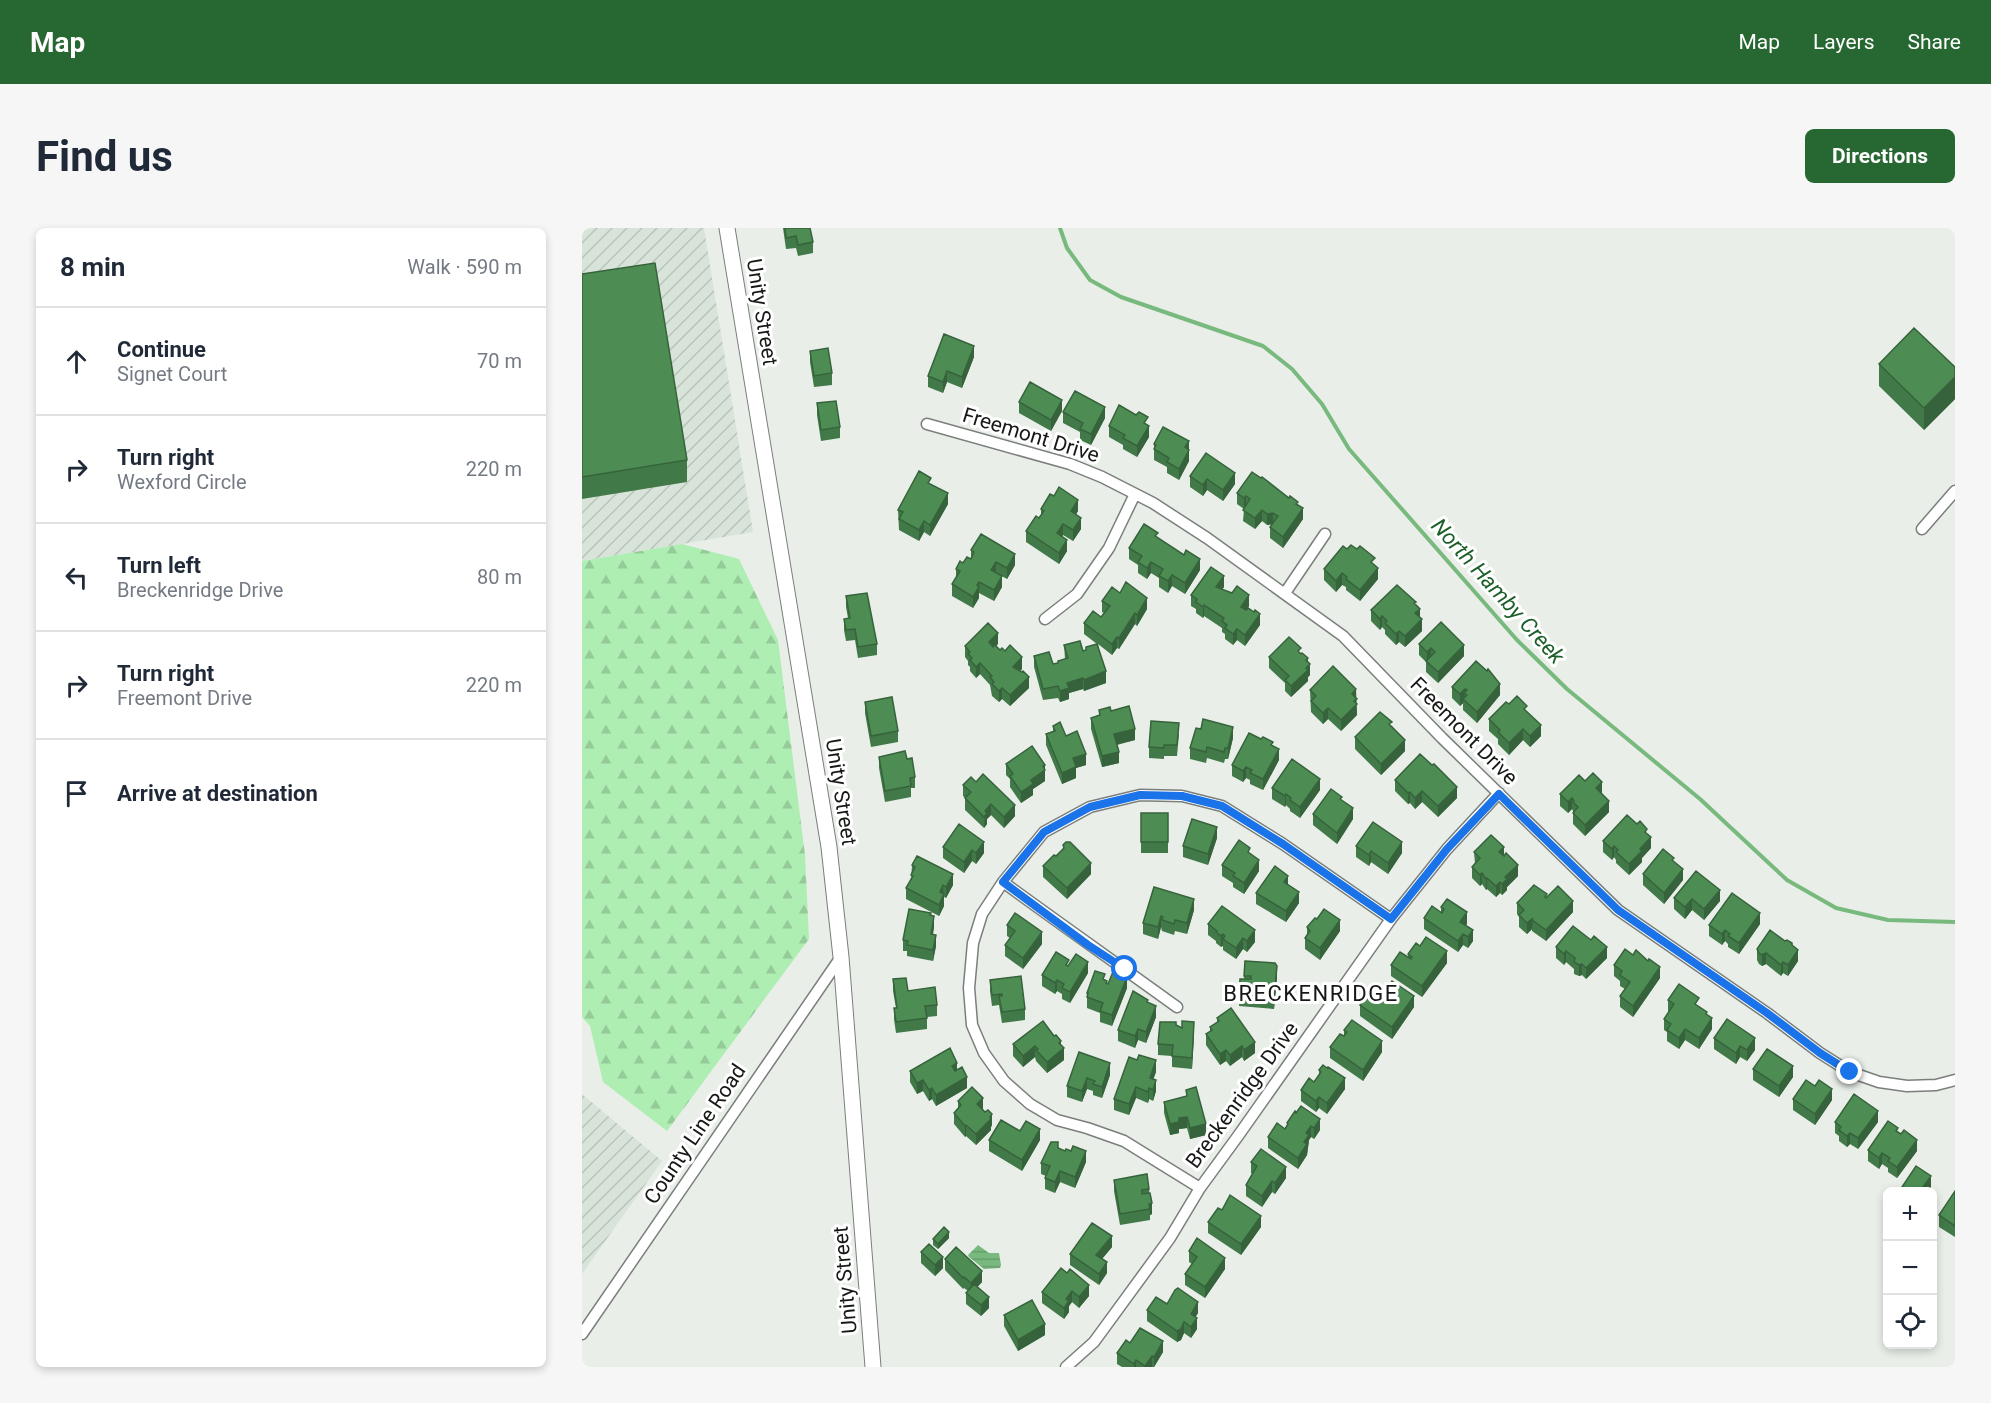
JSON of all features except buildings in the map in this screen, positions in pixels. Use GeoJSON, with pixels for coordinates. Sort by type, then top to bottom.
{"type":"FeatureCollection","features":[{"type":"Feature","properties":{"kind":"street","name":"Unity Street"},"geometry":{"type":"LineString","coordinates":[[727,228],[829,847],[841,957],[873,1367]]}},
{"type":"Feature","properties":{"kind":"street","name":"Freemont Drive"},"geometry":{"type":"LineString","coordinates":[[927,424],[1070,464],[1153,502],[1285,593],[1342,636],[1442,738],[1618,910],[1850,1072],[1879,1082],[1907,1086],[1936,1085],[1955,1080]]}},
{"type":"Feature","properties":{"kind":"street"},"geometry":{"type":"LineString","coordinates":[[1922,529],[1955,491]]}},
{"type":"Feature","properties":{"kind":"street"},"geometry":{"type":"LineString","coordinates":[[1045,619],[1077,594],[1109,548],[1135,494]]}},
{"type":"Feature","properties":{"kind":"street"},"geometry":{"type":"LineString","coordinates":[[1285,593],[1325,534]]}},
{"type":"Feature","properties":{"kind":"street","name":"Breckenridge Drive"},"geometry":{"type":"LineString","coordinates":[[1066,1367],[1094,1342],[1170,1238],[1200,1188],[1391,919],[1447,849],[1499,794]]}},
{"type":"Feature","properties":{"kind":"street"},"geometry":{"type":"LineString","coordinates":[[1200,1188],[1124,1141],[1057,1120],[1030,1104],[1004,1081],[984,1053],[972,1025],[969,988],[973,943],[982,914],[1003,882],[1044,832],[1090,807],[1140,795],[1182,796],[1222,806],[1283,844],[1391,919]]}},
{"type":"Feature","properties":{"kind":"street"},"geometry":{"type":"LineString","coordinates":[[1003,882],[1088,945],[1177,1006]]}},
{"type":"Feature","properties":{"kind":"street","name":"County Line Road"},"geometry":{"type":"LineString","coordinates":[[582,1334],[841,957]]}},
{"type":"Feature","properties":{"kind":"shaded area"},"geometry":{"type":"Polygon","coordinates":[[[582,228],[704,228],[753,532],[582,561],[582,228]]]}},
{"type":"Feature","properties":{"kind":"shaded area"},"geometry":{"type":"Polygon","coordinates":[[[582,1094],[662,1161],[582,1274],[582,1094]]]}},
{"type":"Feature","properties":{"kind":"shaded area"},"geometry":{"type":"Polygon","coordinates":[[[978,1245],[989,1253],[999,1253],[1000,1268],[984,1269],[969,1257],[968,1255],[978,1245]]]}},
{"type":"Feature","properties":{"kind":"green space"},"geometry":{"type":"Polygon","coordinates":[[[682,544],[739,559],[778,640],[805,855],[809,939],[667,1131],[603,1082],[590,1026],[582,1017],[582,561],[682,544]]]}},
{"type":"Feature","properties":{"kind":"waterway","name":"North Hamby Creek"},"geometry":{"type":"LineString","coordinates":[[1060,228],[1067,248],[1090,280],[1121,297],[1263,346],[1292,369],[1322,404],[1349,449],[1517,640],[1567,689],[1700,799],[1787,880],[1836,908],[1888,920],[1955,922]]}},
{"type":"Feature","properties":{"kind":"district","name":"BRECKENRIDGE"},"geometry":{"type":"Point","coordinates":[1311,993]}},
{"type":"Feature","properties":{"kind":"route"},"geometry":{"type":"LineString","coordinates":[[1125,969],[1088,945],[1003,882],[1044,832],[1090,807],[1140,795],[1182,796],[1222,806],[1283,844],[1391,919],[1447,849],[1499,794],[1618,910],[1850,1072]]}}]}
